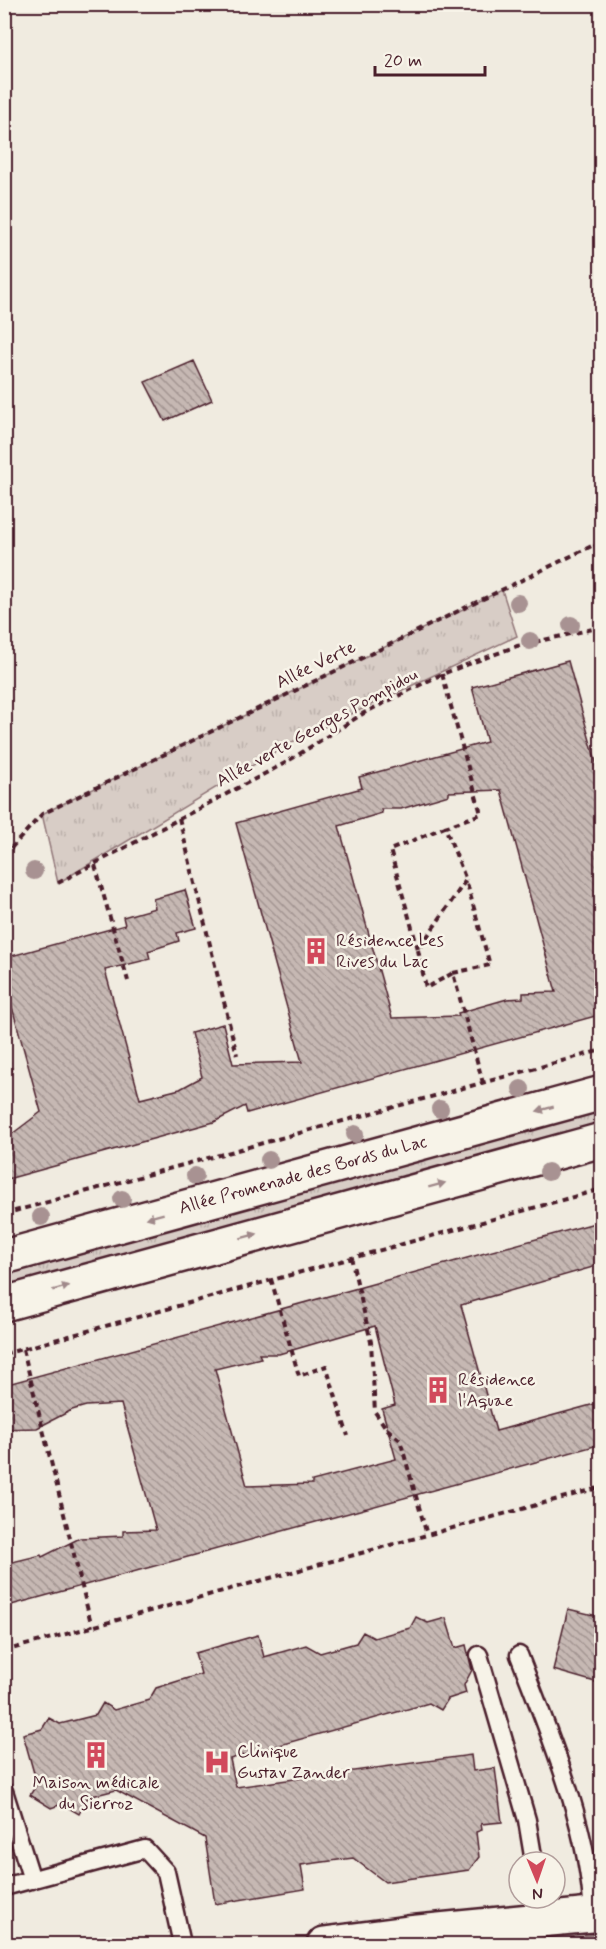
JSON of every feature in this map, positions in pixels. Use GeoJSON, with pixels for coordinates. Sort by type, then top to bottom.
{"type":"FeatureCollection","features":[{"type":"Feature","properties":{"kind":"street","name":"Allée Promenade des Bords du Lac"},"geometry":{"type":"LineString","coordinates":[[4,1257],[602,1093]]}},
{"type":"Feature","properties":{"kind":"street"},"geometry":{"type":"LineString","coordinates":[[4,1304],[602,1140]]}},
{"type":"Feature","properties":{"kind":"street"},"geometry":{"type":"LineString","coordinates":[[324,1944],[540,1914],[597,1914]]}},
{"type":"Feature","properties":{"kind":"lane"},"geometry":{"type":"LineString","coordinates":[[479,1655],[527,1820],[532,1850]]}},
{"type":"Feature","properties":{"kind":"lane"},"geometry":{"type":"LineString","coordinates":[[519,1655],[562,1767],[597,1914]]}},
{"type":"Feature","properties":{"kind":"lane"},"geometry":{"type":"LineString","coordinates":[[4,1791],[32,1880]]}},
{"type":"Feature","properties":{"kind":"lane"},"geometry":{"type":"LineString","coordinates":[[4,1887],[145,1849],[166,1872],[182,1944]]}},
{"type":"Feature","properties":{"kind":"path"},"geometry":{"type":"LineString","coordinates":[[599,4],[602,17]]}},
{"type":"Feature","properties":{"kind":"path","name":"Allée Verte"},"geometry":{"type":"LineString","coordinates":[[4,856],[42,814],[602,541]]}},
{"type":"Feature","properties":{"kind":"path"},"geometry":{"type":"LineString","coordinates":[[595,544],[602,567]]}},
{"type":"Feature","properties":{"kind":"path","name":"Allée verte Georges Pompidou"},"geometry":{"type":"LineString","coordinates":[[58,883],[285,763],[364,713],[442,675],[516,646],[602,627]]}},
{"type":"Feature","properties":{"kind":"path"},"geometry":{"type":"LineString","coordinates":[[442,675],[481,814],[445,827],[390,850],[418,950],[426,988],[453,973],[490,965],[466,880],[445,827]]}},
{"type":"Feature","properties":{"kind":"path"},"geometry":{"type":"LineString","coordinates":[[179,818],[237,1055]]}},
{"type":"Feature","properties":{"kind":"path"},"geometry":{"type":"LineString","coordinates":[[95,865],[128,981]]}},
{"type":"Feature","properties":{"kind":"path"},"geometry":{"type":"LineString","coordinates":[[418,950],[466,880]]}},
{"type":"Feature","properties":{"kind":"path"},"geometry":{"type":"LineString","coordinates":[[453,973],[483,1083]]}},
{"type":"Feature","properties":{"kind":"path"},"geometry":{"type":"LineString","coordinates":[[4,1048],[11,1070],[4,1074]]}},
{"type":"Feature","properties":{"kind":"path"},"geometry":{"type":"LineString","coordinates":[[4,1214],[602,1050]]}},
{"type":"Feature","properties":{"kind":"path"},"geometry":{"type":"LineString","coordinates":[[4,1354],[602,1189]]}},
{"type":"Feature","properties":{"kind":"path"},"geometry":{"type":"LineString","coordinates":[[351,1257],[371,1342],[375,1412],[386,1428],[400,1440],[427,1535]]}},
{"type":"Feature","properties":{"kind":"path"},"geometry":{"type":"LineString","coordinates":[[271,1279],[299,1376],[326,1366],[348,1436]]}},
{"type":"Feature","properties":{"kind":"path"},"geometry":{"type":"LineString","coordinates":[[23,1349],[92,1626]]}},
{"type":"Feature","properties":{"kind":"path"},"geometry":{"type":"LineString","coordinates":[[4,1651],[602,1487]]}},
{"type":"Feature","properties":{"kind":"green space"},"geometry":{"type":"Polygon","coordinates":[[[502,590],[517,636],[288,744],[58,883],[42,814],[502,590]]]}},
{"type":"Feature","properties":{"kind":"green space"},"geometry":{"type":"Polygon","coordinates":[[[601,1100],[601,1127],[5,1292],[4,1264],[601,1100]]]}},
{"type":"Feature","properties":{"kind":"green space"},"geometry":{"type":"Polygon","coordinates":[[[601,1933],[601,1943],[542,1944],[601,1933]]]}},
{"type":"Feature","properties":{"kind":"building"},"geometry":{"type":"Polygon","coordinates":[[[194,361],[212,400],[165,421],[145,382],[194,361]]]}},
{"type":"Feature","properties":{"kind":"building"},"geometry":{"type":"Polygon","coordinates":[[[568,661],[602,784],[602,994],[594,996],[599,1015],[247,1113],[245,1106],[214,1122],[4,1180],[4,1140],[41,1112],[4,978],[4,958],[125,925],[123,917],[155,908],[153,899],[185,890],[196,928],[177,933],[179,941],[148,951],[150,959],[105,970],[140,1099],[180,1089],[202,1077],[191,1033],[223,1024],[233,1064],[302,1062],[236,823],[362,788],[359,777],[487,742],[472,687],[568,661]],[[501,790],[449,792],[449,795],[401,809],[381,809],[382,813],[339,826],[392,1018],[459,1016],[458,1013],[507,999],[523,998],[523,993],[556,992],[501,790]]]}},
{"type":"Feature","properties":{"kind":"building"},"geometry":{"type":"Polygon","coordinates":[[[602,1221],[602,1263],[461,1305],[496,1431],[602,1402],[602,1444],[4,1607],[4,1564],[41,1555],[42,1557],[80,1538],[123,1536],[123,1531],[156,1530],[121,1404],[86,1406],[72,1410],[37,1428],[4,1429],[4,1385],[602,1221]],[[375,1326],[279,1354],[259,1354],[261,1358],[215,1369],[247,1486],[312,1484],[312,1481],[396,1459],[382,1409],[395,1405],[375,1326]]]}},
{"type":"Feature","properties":{"kind":"building"},"geometry":{"type":"Polygon","coordinates":[[[568,1609],[602,1617],[602,1684],[553,1670],[568,1609]]]}},
{"type":"Feature","properties":{"kind":"building","name":"Clinique Gustav Zander"},"geometry":{"type":"Polygon","coordinates":[[[416,1617],[428,1623],[446,1618],[455,1648],[466,1645],[472,1670],[464,1685],[466,1693],[448,1699],[441,1710],[429,1703],[230,1759],[236,1787],[471,1755],[473,1771],[495,1768],[502,1822],[481,1824],[482,1830],[476,1832],[479,1857],[469,1870],[385,1882],[353,1858],[301,1865],[305,1889],[215,1904],[205,1838],[116,1790],[88,1797],[79,1814],[62,1804],[51,1808],[30,1795],[37,1784],[23,1734],[42,1729],[49,1718],[60,1724],[96,1715],[103,1703],[114,1710],[149,1700],[156,1688],[201,1674],[195,1653],[258,1635],[264,1657],[306,1645],[320,1653],[356,1643],[363,1632],[374,1638],[410,1628],[416,1617]]]}},
{"type":"Feature","properties":{"kind":"place","name":"Résidence Les Rives du Lac"},"geometry":{"type":"Point","coordinates":[316,951]}},
{"type":"Feature","properties":{"kind":"place","name":"Résidence l'Aquae"},"geometry":{"type":"Point","coordinates":[438,1390]}},
{"type":"Feature","properties":{"kind":"place","name":"Maison médicale du Sierroz"},"geometry":{"type":"Point","coordinates":[96,1755]}},
{"type":"Feature","properties":{"kind":"place","name":"Clinique Gustav Zander"},"geometry":{"type":"Point","coordinates":[217,1762]}}]}
